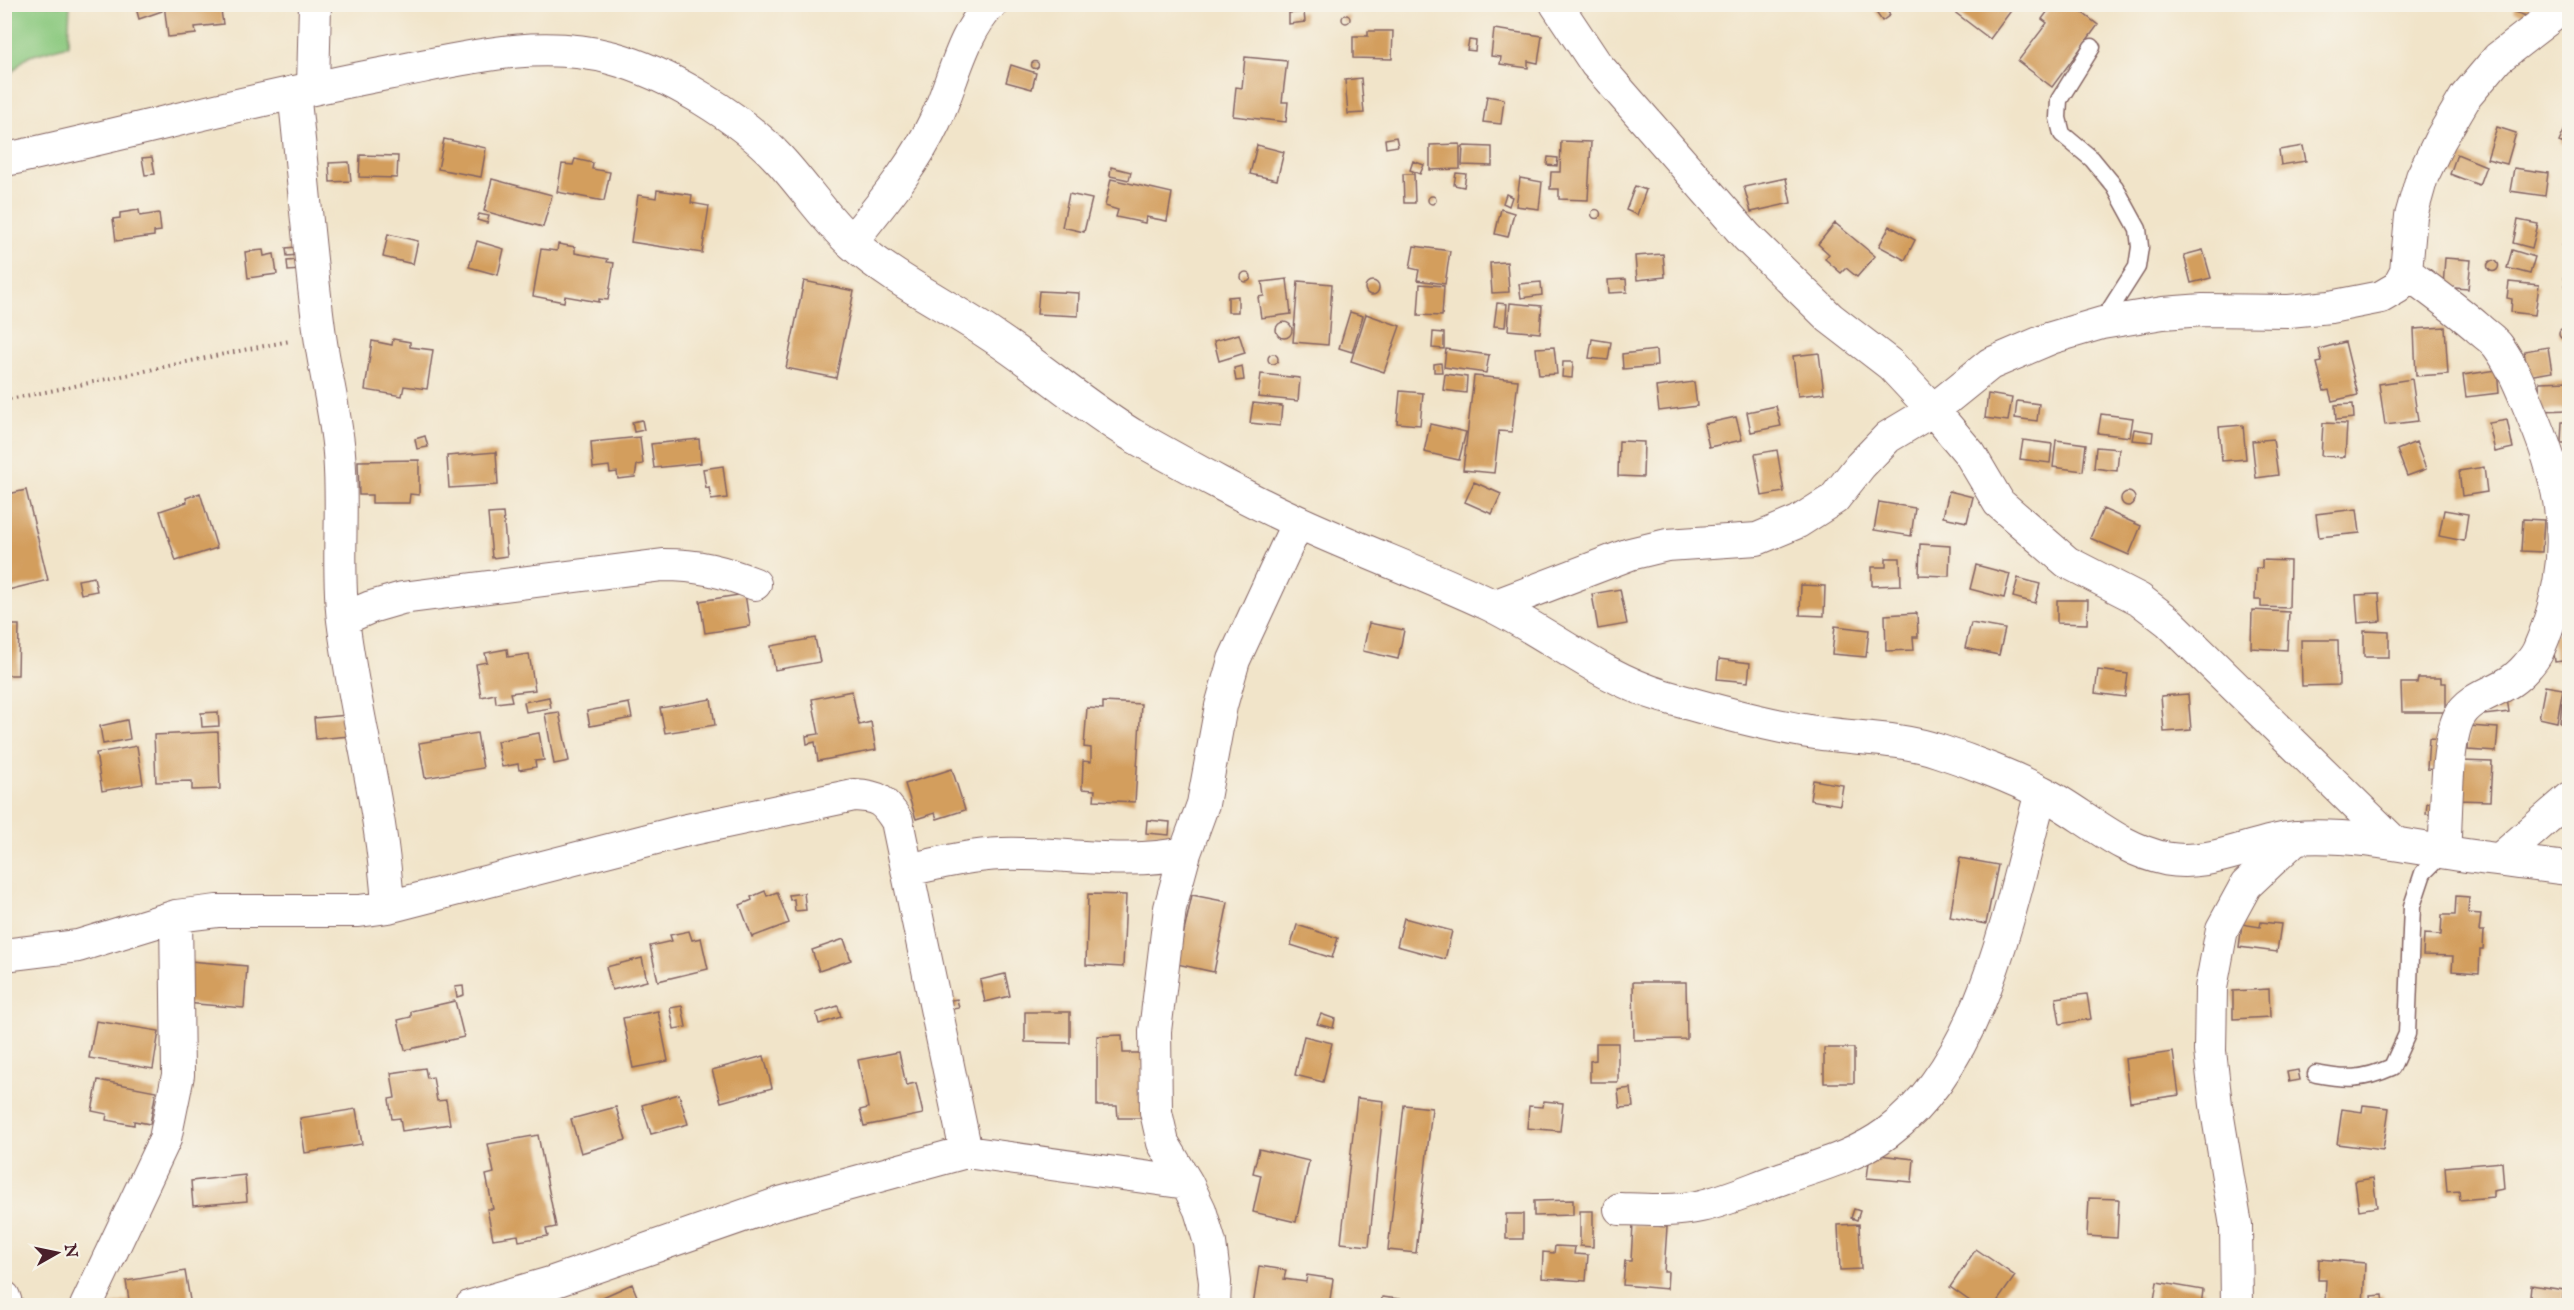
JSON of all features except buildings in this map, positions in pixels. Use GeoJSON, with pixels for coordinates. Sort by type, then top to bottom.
{"type":"FeatureCollection","features":[{"type":"Feature","properties":{"kind":"street"},"geometry":{"type":"LineString","coordinates":[[315,4],[303,90],[320,336],[341,471],[338,566],[354,693],[371,776],[386,873],[388,907]]}},
{"type":"Feature","properties":{"kind":"street"},"geometry":{"type":"LineString","coordinates":[[851,242],[913,165],[935,120],[969,36],[991,4]]}},
{"type":"Feature","properties":{"kind":"street"},"geometry":{"type":"LineString","coordinates":[[1556,4],[1596,64],[1747,237],[1830,318],[1891,365],[1933,410],[1970,454],[1999,503],[2067,562],[2139,599],[2169,622],[2393,842]]}},
{"type":"Feature","properties":{"kind":"street"},"geometry":{"type":"LineString","coordinates":[[1494,606],[1629,554],[1667,545],[1757,539],[1798,522],[1834,499],[1860,466],[1888,437],[1933,410],[1990,364],[2052,338],[2102,323],[2163,313],[2203,310],[2289,311],[2330,307],[2381,297],[2398,287],[2406,272],[2410,216],[2422,177],[2440,140],[2466,96],[2498,58],[2560,8]]}},
{"type":"Feature","properties":{"kind":"street"},"geometry":{"type":"LineString","coordinates":[[4,160],[303,90],[471,57],[517,51],[567,49],[618,60],[695,95],[737,123],[772,151],[851,242],[901,282],[990,334],[1127,432],[1298,522],[1494,606],[1600,668],[1654,693],[1799,730],[1839,736],[1885,739],[1934,749],[2041,792],[2122,844],[2149,855],[2179,861],[2203,862],[2252,845],[2297,837],[2393,842],[2444,852],[2570,869]]}},
{"type":"Feature","properties":{"kind":"street"},"geometry":{"type":"LineString","coordinates":[[2406,272],[2456,308],[2497,345],[2520,385],[2547,450],[2561,493],[2567,538],[2564,577],[2553,619],[2537,654],[2512,681],[2471,702],[2460,715],[2452,733],[2444,852]]}},
{"type":"Feature","properties":{"kind":"street"},"geometry":{"type":"LineString","coordinates":[[1214,1305],[1215,1282],[1210,1243],[1200,1210],[1163,1143],[1156,1112],[1155,1031],[1170,908],[1185,853],[1203,804],[1221,706],[1234,660],[1298,522]]}},
{"type":"Feature","properties":{"kind":"street"},"geometry":{"type":"LineString","coordinates":[[343,619],[371,607],[402,598],[663,565],[718,570],[755,584]]}},
{"type":"Feature","properties":{"kind":"street"},"geometry":{"type":"LineString","coordinates":[[1620,1209],[1659,1211],[1701,1206],[1845,1157],[1886,1134],[1922,1102],[1948,1064],[1975,1013],[1995,963],[2041,792]]}},
{"type":"Feature","properties":{"kind":"street"},"geometry":{"type":"LineString","coordinates":[[4,955],[78,946],[177,916],[217,912],[359,911],[388,907],[683,831],[854,795],[873,796],[887,805],[897,821],[966,1152]]}},
{"type":"Feature","properties":{"kind":"street"},"geometry":{"type":"LineString","coordinates":[[2500,859],[2570,798]]}},
{"type":"Feature","properties":{"kind":"street"},"geometry":{"type":"LineString","coordinates":[[2237,1305],[2236,1226],[2216,1105],[2210,1051],[2211,988],[2222,929],[2246,885],[2297,837]]}},
{"type":"Feature","properties":{"kind":"street"},"geometry":{"type":"LineString","coordinates":[[908,870],[966,857],[1004,854],[1157,859],[1185,853]]}},
{"type":"Feature","properties":{"kind":"street"},"geometry":{"type":"LineString","coordinates":[[86,1305],[165,1139],[178,1075],[177,916]]}},
{"type":"Feature","properties":{"kind":"street"},"geometry":{"type":"LineString","coordinates":[[471,1305],[550,1283],[780,1203],[966,1152],[1187,1183]]}},
{"type":"Feature","properties":{"kind":"street"},"geometry":{"type":"LineString","coordinates":[[4,1297],[7,1305]]}},
{"type":"Feature","properties":{"kind":"lane"},"geometry":{"type":"LineString","coordinates":[[2092,47],[2059,100],[2058,118],[2062,135],[2092,159],[2115,187],[2138,229],[2140,247],[2137,267],[2102,323]]}},
{"type":"Feature","properties":{"kind":"lane"},"geometry":{"type":"LineString","coordinates":[[2316,1074],[2342,1079],[2371,1077],[2392,1067],[2407,1034],[2412,906],[2423,873],[2444,852]]}},
{"type":"Feature","properties":{"kind":"path"},"geometry":{"type":"LineString","coordinates":[[4,400],[102,382],[192,359],[320,336]]}},
{"type":"Feature","properties":{"kind":"green space"},"geometry":{"type":"Polygon","coordinates":[[[5,4],[70,5],[68,45],[27,57],[5,79],[5,4]]]}}]}
